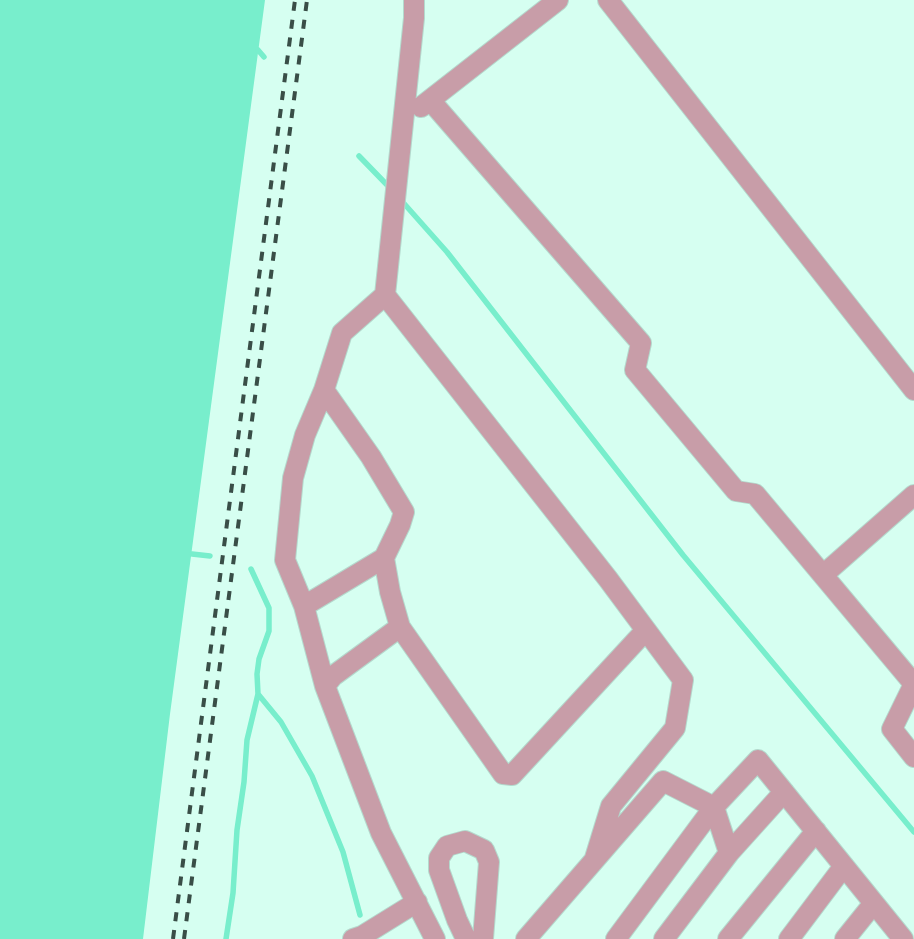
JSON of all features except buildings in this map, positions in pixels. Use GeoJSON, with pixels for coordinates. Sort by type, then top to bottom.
{"type":"FeatureCollection","features":[{"type":"Feature","properties":{"kind":"lane"},"geometry":{"type":"LineString","coordinates":[[414,0],[404,121],[385,295],[342,333],[324,390],[305,435],[293,478],[285,560],[304,606],[325,686],[381,833],[435,939]]}},
{"type":"Feature","properties":{"kind":"lane"},"geometry":{"type":"LineString","coordinates":[[404,121],[558,0]]}},
{"type":"Feature","properties":{"kind":"lane"},"geometry":{"type":"LineString","coordinates":[[608,0],[914,390]]}},
{"type":"Feature","properties":{"kind":"lane"},"geometry":{"type":"LineString","coordinates":[[430,100],[641,343],[635,370],[736,491],[755,494],[914,684],[892,729],[914,757]]}},
{"type":"Feature","properties":{"kind":"lane"},"geometry":{"type":"LineString","coordinates":[[385,295],[683,680],[675,728],[612,806],[595,858]]}},
{"type":"Feature","properties":{"kind":"lane"},"geometry":{"type":"LineString","coordinates":[[304,606],[384,558],[400,525],[404,512],[371,457],[324,390]]}},
{"type":"Feature","properties":{"kind":"lane"},"geometry":{"type":"LineString","coordinates":[[823,575],[914,495]]}},
{"type":"Feature","properties":{"kind":"lane"},"geometry":{"type":"LineString","coordinates":[[384,558],[390,592],[400,627],[503,774],[512,775],[646,630]]}},
{"type":"Feature","properties":{"kind":"lane"},"geometry":{"type":"LineString","coordinates":[[325,686],[333,676],[400,627]]}},
{"type":"Feature","properties":{"kind":"lane"},"geometry":{"type":"LineString","coordinates":[[616,939],[714,807],[758,760],[903,939]]}},
{"type":"Feature","properties":{"kind":"lane"},"geometry":{"type":"LineString","coordinates":[[526,939],[663,781],[714,807],[729,853]]}},
{"type":"Feature","properties":{"kind":"lane"},"geometry":{"type":"LineString","coordinates":[[664,939],[729,853],[784,792]]}},
{"type":"Feature","properties":{"kind":"lane"},"geometry":{"type":"LineString","coordinates":[[728,939],[816,831]]}},
{"type":"Feature","properties":{"kind":"lane"},"geometry":{"type":"LineString","coordinates":[[466,939],[456,920],[439,870],[439,858],[447,846],[465,841],[484,850],[489,862],[483,939]]}},
{"type":"Feature","properties":{"kind":"lane"},"geometry":{"type":"LineString","coordinates":[[789,939],[844,866]]}},
{"type":"Feature","properties":{"kind":"lane"},"geometry":{"type":"LineString","coordinates":[[353,939],[362,936],[417,902]]}},
{"type":"Feature","properties":{"kind":"lane"},"geometry":{"type":"LineString","coordinates":[[845,939],[874,903]]}},
{"type":"Feature","properties":{"kind":"shaded area"},"geometry":{"type":"Polygon","coordinates":[[[0,0],[265,0],[170,714],[143,939],[0,939],[0,0]]]}},
{"type":"Feature","properties":{"kind":"waterway"},"geometry":{"type":"LineString","coordinates":[[258,50],[264,57]]}},
{"type":"Feature","properties":{"kind":"waterway"},"geometry":{"type":"LineString","coordinates":[[359,156],[390,188]]}},
{"type":"Feature","properties":{"kind":"waterway"},"geometry":{"type":"LineString","coordinates":[[400,199],[447,252],[683,555],[914,832]]}},
{"type":"Feature","properties":{"kind":"waterway"},"geometry":{"type":"LineString","coordinates":[[192,554],[210,556]]}},
{"type":"Feature","properties":{"kind":"waterway"},"geometry":{"type":"LineString","coordinates":[[226,939],[233,893],[237,830],[244,782],[247,740],[258,694],[257,674],[259,659],[269,631],[269,608],[251,569]]}},
{"type":"Feature","properties":{"kind":"waterway"},"geometry":{"type":"LineString","coordinates":[[258,694],[281,722],[312,776],[343,852],[360,915]]}},
{"type":"Feature","properties":{"kind":"railway"},"geometry":{"type":"LineString","coordinates":[[173,939],[295,0]]}},
{"type":"Feature","properties":{"kind":"railway"},"geometry":{"type":"LineString","coordinates":[[184,939],[307,0]]}}]}
